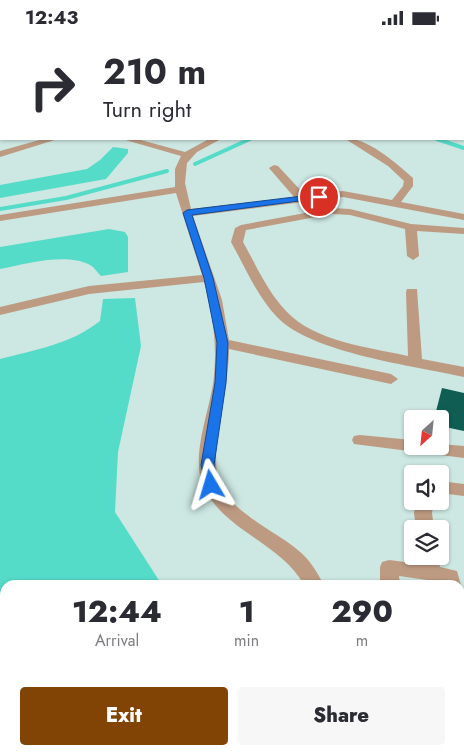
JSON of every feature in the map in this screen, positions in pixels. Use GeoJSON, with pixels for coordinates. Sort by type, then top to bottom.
{"type":"FeatureCollection","features":[{"type":"Feature","properties":{"kind":"street"},"geometry":{"type":"LineString","coordinates":[[0,154],[49,140]]}},
{"type":"Feature","properties":{"kind":"street"},"geometry":{"type":"LineString","coordinates":[[132,140],[187,155]]}},
{"type":"Feature","properties":{"kind":"street"},"geometry":{"type":"LineString","coordinates":[[214,140],[187,155],[180,166],[187,213],[208,278],[222,343],[220,383],[207,465],[211,485],[228,507],[291,556],[310,573],[312,580]]}},
{"type":"Feature","properties":{"kind":"street"},"geometry":{"type":"LineString","coordinates":[[352,140],[392,164],[403,172],[409,180],[408,187],[394,204]]}},
{"type":"Feature","properties":{"kind":"street"},"geometry":{"type":"LineString","coordinates":[[274,168],[302,199]]}},
{"type":"Feature","properties":{"kind":"street"},"geometry":{"type":"LineString","coordinates":[[0,218],[182,189]]}},
{"type":"Feature","properties":{"kind":"street"},"geometry":{"type":"LineString","coordinates":[[187,213],[343,194],[464,217]]}},
{"type":"Feature","properties":{"kind":"street"},"geometry":{"type":"LineString","coordinates":[[464,231],[411,227],[350,212],[332,211],[241,228],[237,241],[262,285],[290,321],[313,333],[354,348],[464,372]]}},
{"type":"Feature","properties":{"kind":"street"},"geometry":{"type":"LineString","coordinates":[[411,227],[413,256]]}},
{"type":"Feature","properties":{"kind":"street"},"geometry":{"type":"LineString","coordinates":[[0,311],[89,290],[208,278]]}},
{"type":"Feature","properties":{"kind":"street"},"geometry":{"type":"LineString","coordinates":[[412,292],[415,362]]}},
{"type":"Feature","properties":{"kind":"street"},"geometry":{"type":"LineString","coordinates":[[222,343],[391,379]]}},
{"type":"Feature","properties":{"kind":"street"},"geometry":{"type":"LineString","coordinates":[[360,440],[404,445]]}},
{"type":"Feature","properties":{"kind":"street"},"geometry":{"type":"LineString","coordinates":[[449,450],[464,452]]}},
{"type":"Feature","properties":{"kind":"street"},"geometry":{"type":"LineString","coordinates":[[449,488],[464,490]]}},
{"type":"Feature","properties":{"kind":"street"},"geometry":{"type":"LineString","coordinates":[[390,580],[389,567],[430,565],[450,576],[450,580]]}},
{"type":"Feature","properties":{"kind":"shaded area"},"geometry":{"type":"Polygon","coordinates":[[[113,147],[128,149],[128,153],[106,179],[0,198],[0,185],[87,169],[100,160],[113,147]]]}},
{"type":"Feature","properties":{"kind":"shaded area"},"geometry":{"type":"Polygon","coordinates":[[[109,229],[125,232],[128,237],[128,272],[101,276],[90,265],[70,259],[45,260],[0,269],[0,247],[109,229]]]}},
{"type":"Feature","properties":{"kind":"shaded area"},"geometry":{"type":"Polygon","coordinates":[[[135,298],[141,346],[118,452],[115,512],[159,580],[0,580],[0,359],[65,341],[89,329],[100,321],[103,299],[135,298]]]}},
{"type":"Feature","properties":{"kind":"building"},"geometry":{"type":"Polygon","coordinates":[[[442,388],[464,393],[464,431],[449,428],[449,410],[436,410],[442,388]]]}},
{"type":"Feature","properties":{"kind":"waterway"},"geometry":{"type":"LineString","coordinates":[[195,164],[248,140]]}},
{"type":"Feature","properties":{"kind":"waterway"},"geometry":{"type":"LineString","coordinates":[[440,140],[464,148]]}},
{"type":"Feature","properties":{"kind":"waterway"},"geometry":{"type":"LineString","coordinates":[[0,209],[66,198],[167,171]]}},
{"type":"Feature","properties":{"kind":"route"},"geometry":{"type":"LineString","coordinates":[[211,485],[207,465],[220,383],[222,343],[217,311],[187,213],[319,197]]}}]}
